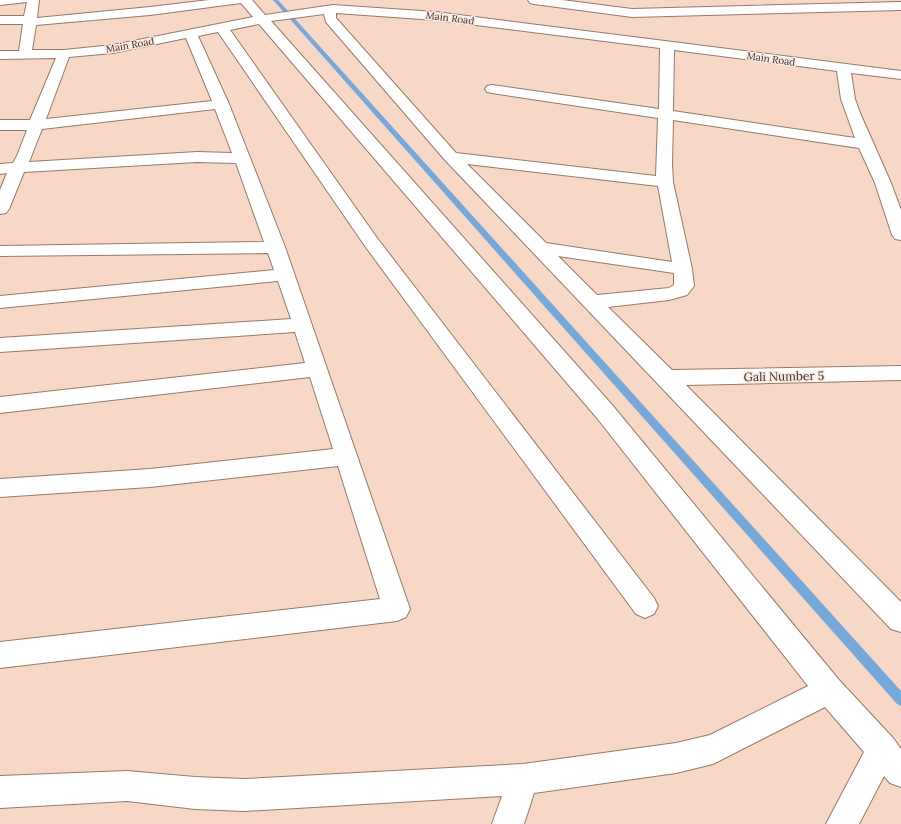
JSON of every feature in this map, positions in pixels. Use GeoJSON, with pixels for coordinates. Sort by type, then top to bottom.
{"type":"FeatureCollection","features":[{"type":"Feature","properties":{"kind":"street"},"geometry":{"type":"LineString","coordinates":[[0,1],[22,0]]}},
{"type":"Feature","properties":{"kind":"street"},"geometry":{"type":"LineString","coordinates":[[25,54],[33,0]]}},
{"type":"Feature","properties":{"kind":"street"},"geometry":{"type":"LineString","coordinates":[[0,20],[30,21],[150,11],[238,0]]}},
{"type":"Feature","properties":{"kind":"street"},"geometry":{"type":"LineString","coordinates":[[245,0],[265,19],[605,412],[829,690],[901,772]]}},
{"type":"Feature","properties":{"kind":"street"},"geometry":{"type":"LineString","coordinates":[[534,0],[632,13],[879,3],[901,6]]}},
{"type":"Feature","properties":{"kind":"street"},"geometry":{"type":"LineString","coordinates":[[328,9],[330,12],[330,19],[451,156],[901,620]]}},
{"type":"Feature","properties":{"kind":"street","name":"Main Road"},"geometry":{"type":"LineString","coordinates":[[0,55],[64,54],[113,49],[265,19],[328,9],[429,15],[844,69],[901,75]]}},
{"type":"Feature","properties":{"kind":"street"},"geometry":{"type":"LineString","coordinates":[[222,28],[371,242],[645,606]]}},
{"type":"Feature","properties":{"kind":"street"},"geometry":{"type":"LineString","coordinates":[[0,656],[397,610],[276,247],[222,104],[191,34]]}},
{"type":"Feature","properties":{"kind":"street"},"geometry":{"type":"LineString","coordinates":[[593,302],[669,294],[680,291],[684,286],[683,269],[665,182],[664,164],[667,45]]}},
{"type":"Feature","properties":{"kind":"street"},"geometry":{"type":"LineString","coordinates":[[0,209],[18,168],[25,156],[64,54]]}},
{"type":"Feature","properties":{"kind":"street"},"geometry":{"type":"LineString","coordinates":[[844,69],[844,84],[852,112],[884,185],[901,235]]}},
{"type":"Feature","properties":{"kind":"street"},"geometry":{"type":"LineString","coordinates":[[492,89],[866,144]]}},
{"type":"Feature","properties":{"kind":"street"},"geometry":{"type":"LineString","coordinates":[[0,125],[36,125],[222,104]]}},
{"type":"Feature","properties":{"kind":"street"},"geometry":{"type":"LineString","coordinates":[[451,156],[665,182]]}},
{"type":"Feature","properties":{"kind":"street"},"geometry":{"type":"LineString","coordinates":[[0,169],[197,157],[242,158]]}},
{"type":"Feature","properties":{"kind":"street"},"geometry":{"type":"LineString","coordinates":[[0,251],[276,247]]}},
{"type":"Feature","properties":{"kind":"street"},"geometry":{"type":"LineString","coordinates":[[540,248],[683,269]]}},
{"type":"Feature","properties":{"kind":"street"},"geometry":{"type":"LineString","coordinates":[[0,302],[285,275]]}},
{"type":"Feature","properties":{"kind":"street"},"geometry":{"type":"LineString","coordinates":[[0,345],[302,325]]}},
{"type":"Feature","properties":{"kind":"street"},"geometry":{"type":"LineString","coordinates":[[0,405],[317,369]]}},
{"type":"Feature","properties":{"kind":"street","name":"Gali Number 5"},"geometry":{"type":"LineString","coordinates":[[666,378],[901,373]]}},
{"type":"Feature","properties":{"kind":"street"},"geometry":{"type":"LineString","coordinates":[[0,488],[150,478],[346,456]]}},
{"type":"Feature","properties":{"kind":"street"},"geometry":{"type":"LineString","coordinates":[[0,792],[127,786],[195,793],[245,795],[522,779],[676,758],[714,749],[829,690]]}},
{"type":"Feature","properties":{"kind":"street"},"geometry":{"type":"LineString","coordinates":[[842,824],[882,749]]}},
{"type":"Feature","properties":{"kind":"street"},"geometry":{"type":"LineString","coordinates":[[508,824],[522,779]]}},
{"type":"Feature","properties":{"kind":"waterway"},"geometry":{"type":"LineString","coordinates":[[275,0],[901,700]]}}]}
